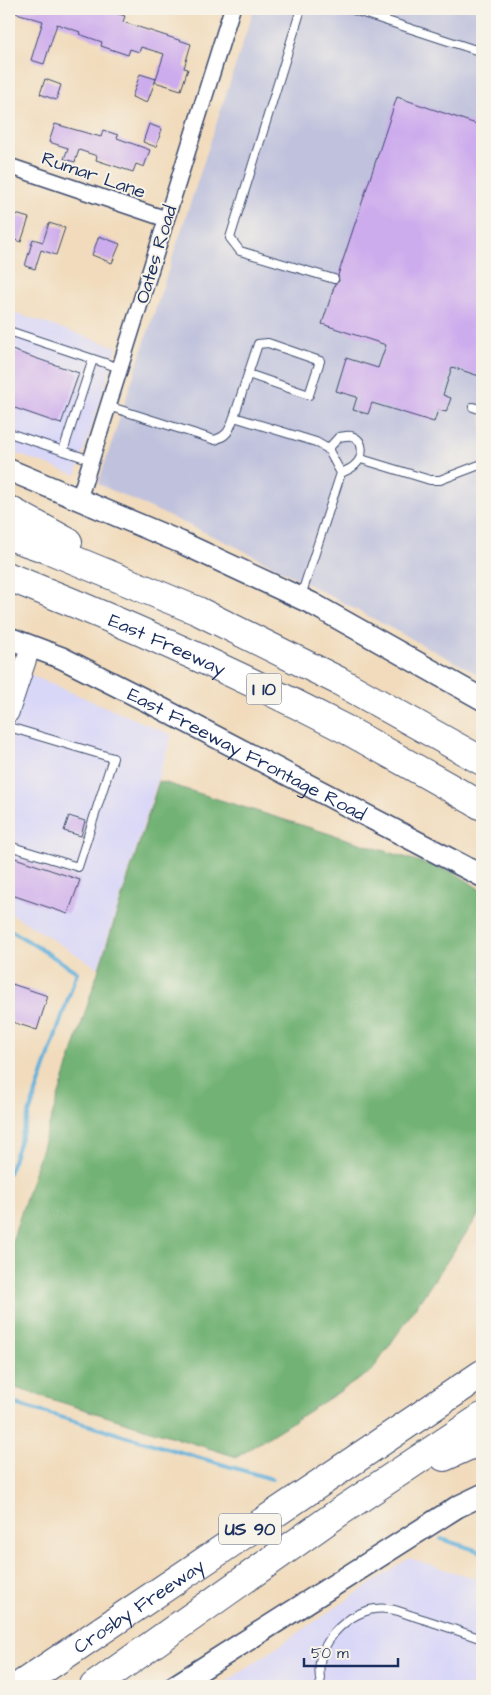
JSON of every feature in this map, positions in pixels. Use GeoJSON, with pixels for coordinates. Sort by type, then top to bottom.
{"type":"FeatureCollection","features":[{"type":"Feature","properties":{"kind":"highway"},"geometry":{"type":"LineString","coordinates":[[9,510],[198,610]]}},
{"type":"Feature","properties":{"kind":"highway","name":"I 10"},"geometry":{"type":"LineString","coordinates":[[9,536],[50,550],[198,610],[339,681],[482,760]]}},
{"type":"Feature","properties":{"kind":"highway","name":"East Freeway"},"geometry":{"type":"LineString","coordinates":[[9,579],[37,588],[137,630],[270,692],[345,730],[482,806]]}},
{"type":"Feature","properties":{"kind":"highway","name":"Crosby Freeway"},"geometry":{"type":"LineString","coordinates":[[19,1686],[482,1374]]}},
{"type":"Feature","properties":{"kind":"highway","name":"Crosby Freeway"},"geometry":{"type":"LineString","coordinates":[[94,1686],[341,1511],[482,1417]]}},
{"type":"Feature","properties":{"kind":"highway"},"geometry":{"type":"LineString","coordinates":[[341,1511],[482,1440]]}},
{"type":"Feature","properties":{"kind":"main road"},"geometry":{"type":"LineString","coordinates":[[9,470],[180,542],[300,598],[482,699]]}},
{"type":"Feature","properties":{"kind":"main road","name":"East Freeway Frontage Road"},"geometry":{"type":"LineString","coordinates":[[9,638],[62,658],[482,876]]}},
{"type":"Feature","properties":{"kind":"main road"},"geometry":{"type":"LineString","coordinates":[[175,1686],[457,1508],[482,1495]]}},
{"type":"Feature","properties":{"kind":"street","name":"Oates Road"},"geometry":{"type":"LineString","coordinates":[[79,499],[231,9]]}},
{"type":"Feature","properties":{"kind":"street","name":"Rumar Lane"},"geometry":{"type":"LineString","coordinates":[[9,166],[166,219]]}},
{"type":"Feature","properties":{"kind":"street"},"geometry":{"type":"LineString","coordinates":[[9,712],[31,646]]}},
{"type":"Feature","properties":{"kind":"lane"},"geometry":{"type":"LineString","coordinates":[[301,9],[230,238],[240,251],[334,279]]}},
{"type":"Feature","properties":{"kind":"lane"},"geometry":{"type":"LineString","coordinates":[[351,9],[482,52]]}},
{"type":"Feature","properties":{"kind":"lane"},"geometry":{"type":"LineString","coordinates":[[384,20],[387,9]]}},
{"type":"Feature","properties":{"kind":"lane"},"geometry":{"type":"LineString","coordinates":[[9,331],[120,368]]}},
{"type":"Feature","properties":{"kind":"lane"},"geometry":{"type":"LineString","coordinates":[[108,406],[215,440],[224,437],[229,430],[258,344],[262,342],[268,343],[320,361],[309,395],[248,374]]}},
{"type":"Feature","properties":{"kind":"lane"},"geometry":{"type":"LineString","coordinates":[[63,451],[93,359]]}},
{"type":"Feature","properties":{"kind":"lane"},"geometry":{"type":"LineString","coordinates":[[473,407],[482,410]]}},
{"type":"Feature","properties":{"kind":"lane"},"geometry":{"type":"LineString","coordinates":[[234,417],[316,442],[328,449],[341,473]]}},
{"type":"Feature","properties":{"kind":"lane"},"geometry":{"type":"LineString","coordinates":[[9,433],[91,460]]}},
{"type":"Feature","properties":{"kind":"lane"},"geometry":{"type":"LineString","coordinates":[[300,598],[341,473],[355,465],[363,452],[362,446],[350,436],[338,437],[328,449]]}},
{"type":"Feature","properties":{"kind":"lane"},"geometry":{"type":"LineString","coordinates":[[361,458],[430,480],[440,480],[482,464]]}},
{"type":"Feature","properties":{"kind":"lane"},"geometry":{"type":"LineString","coordinates":[[9,727],[113,758],[78,867],[9,846]]}},
{"type":"Feature","properties":{"kind":"lane"},"geometry":{"type":"LineString","coordinates":[[321,1686],[318,1672],[321,1653],[341,1626],[352,1617],[368,1610],[388,1608],[482,1639]]}},
{"type":"Feature","properties":{"kind":"shaded area"},"geometry":{"type":"Polygon","coordinates":[[[254,9],[482,9],[482,676],[237,547],[98,484],[254,9]]]}},
{"type":"Feature","properties":{"kind":"shaded area"},"geometry":{"type":"Polygon","coordinates":[[[9,311],[117,347],[76,475],[9,451],[9,311]]]}},
{"type":"Feature","properties":{"kind":"shaded area"},"geometry":{"type":"Polygon","coordinates":[[[9,666],[172,735],[98,968],[9,912],[9,666]]]}},
{"type":"Feature","properties":{"kind":"shaded area"},"geometry":{"type":"Polygon","coordinates":[[[409,1558],[482,1581],[482,1686],[220,1686],[409,1558]]]}},
{"type":"Feature","properties":{"kind":"green space"},"geometry":{"type":"Polygon","coordinates":[[[159,781],[456,873],[482,891],[482,1210],[372,1371],[237,1457],[9,1386],[9,1251],[159,781]]]}},
{"type":"Feature","properties":{"kind":"building"},"geometry":{"type":"Polygon","coordinates":[[[11,9],[103,9],[125,16],[123,22],[191,44],[184,68],[188,69],[181,90],[155,82],[164,54],[141,47],[139,52],[130,49],[128,55],[101,46],[102,42],[57,24],[44,64],[31,60],[43,21],[10,11],[11,9]]]}},
{"type":"Feature","properties":{"kind":"building"},"geometry":{"type":"Polygon","coordinates":[[[140,74],[156,79],[147,103],[132,97],[140,74]]]}},
{"type":"Feature","properties":{"kind":"building"},"geometry":{"type":"Polygon","coordinates":[[[45,79],[61,85],[56,100],[40,94],[45,79]]]}},
{"type":"Feature","properties":{"kind":"building"},"geometry":{"type":"Polygon","coordinates":[[[397,97],[482,126],[482,377],[452,367],[443,395],[451,398],[446,412],[438,410],[434,422],[372,403],[368,414],[353,410],[357,397],[336,391],[346,358],[378,368],[386,345],[322,324],[335,284],[339,281],[338,275],[397,97]]]}},
{"type":"Feature","properties":{"kind":"building"},"geometry":{"type":"Polygon","coordinates":[[[55,124],[101,137],[103,130],[118,135],[117,138],[150,150],[144,167],[136,164],[133,172],[96,160],[97,156],[79,150],[75,162],[64,159],[68,148],[49,142],[55,124]]]}},
{"type":"Feature","properties":{"kind":"building"},"geometry":{"type":"Polygon","coordinates":[[[149,124],[162,129],[156,147],[143,142],[149,124]]]}},
{"type":"Feature","properties":{"kind":"building"},"geometry":{"type":"Polygon","coordinates":[[[9,212],[29,218],[21,242],[9,238],[9,212]]]}},
{"type":"Feature","properties":{"kind":"building"},"geometry":{"type":"Polygon","coordinates":[[[49,223],[65,228],[56,255],[41,250],[35,269],[25,266],[33,239],[43,242],[49,223]]]}},
{"type":"Feature","properties":{"kind":"building"},"geometry":{"type":"Polygon","coordinates":[[[99,236],[120,244],[112,263],[92,255],[99,236]]]}},
{"type":"Feature","properties":{"kind":"building"},"geometry":{"type":"Polygon","coordinates":[[[9,349],[79,373],[61,424],[9,406],[9,349]]]}},
{"type":"Feature","properties":{"kind":"building"},"geometry":{"type":"Polygon","coordinates":[[[69,816],[85,821],[81,836],[64,831],[69,816]]]}},
{"type":"Feature","properties":{"kind":"building"},"geometry":{"type":"Polygon","coordinates":[[[9,856],[80,880],[68,914],[9,894],[9,856]]]}},
{"type":"Feature","properties":{"kind":"building"},"geometry":{"type":"Polygon","coordinates":[[[9,983],[48,996],[37,1030],[9,1021],[9,983]]]}},
{"type":"Feature","properties":{"kind":"waterway"},"geometry":{"type":"LineString","coordinates":[[9,929],[77,972],[9,1173]]}},
{"type":"Feature","properties":{"kind":"waterway"},"geometry":{"type":"LineString","coordinates":[[9,1402],[272,1479]]}},
{"type":"Feature","properties":{"kind":"waterway"},"geometry":{"type":"LineString","coordinates":[[441,1539],[482,1552]]}}]}
